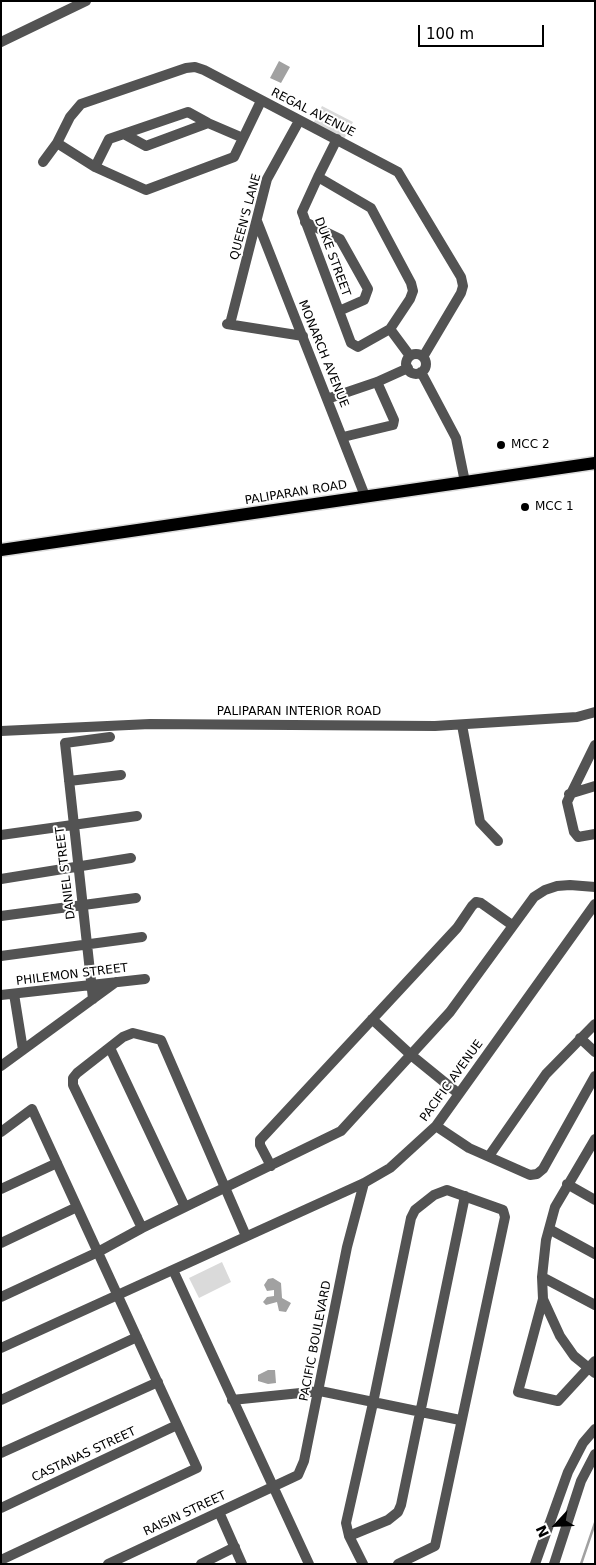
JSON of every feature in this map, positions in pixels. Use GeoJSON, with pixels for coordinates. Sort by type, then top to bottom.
{"type":"FeatureCollection","features":[{"type":"Feature","properties":{"kind":"main road","name":"PALIPARAN ROAD"},"geometry":{"type":"LineString","coordinates":[[1,550],[595,463]]}},
{"type":"Feature","properties":{"kind":"street"},"geometry":{"type":"LineString","coordinates":[[1,42],[86,1]]}},
{"type":"Feature","properties":{"kind":"street","name":"REGAL AVENUE"},"geometry":{"type":"LineString","coordinates":[[43,162],[57,143],[70,117],[82,104],[186,68],[195,67],[204,70],[398,172],[461,278],[463,286],[461,293],[423,357]]}},
{"type":"Feature","properties":{"kind":"street"},"geometry":{"type":"LineString","coordinates":[[57,143],[96,167],[146,190],[234,157],[261,101]]}},
{"type":"Feature","properties":{"kind":"street"},"geometry":{"type":"LineString","coordinates":[[96,167],[109,139],[188,112],[243,138]]}},
{"type":"Feature","properties":{"kind":"street","name":"QUEEN'S LANE"},"geometry":{"type":"LineString","coordinates":[[299,121],[267,179],[229,324],[303,336]]}},
{"type":"Feature","properties":{"kind":"street"},"geometry":{"type":"LineString","coordinates":[[124,134],[146,146],[208,123]]}},
{"type":"Feature","properties":{"kind":"street","name":"DUKE STREET"},"geometry":{"type":"LineString","coordinates":[[337,139],[302,212],[354,346],[358,347],[390,329]]}},
{"type":"Feature","properties":{"kind":"street"},"geometry":{"type":"LineString","coordinates":[[318,177],[371,208],[411,283],[413,291],[410,299],[390,329],[410,356]]}},
{"type":"Feature","properties":{"kind":"street","name":"MONARCH AVENUE"},"geometry":{"type":"LineString","coordinates":[[257,221],[366,496]]}},
{"type":"Feature","properties":{"kind":"street"},"geometry":{"type":"LineString","coordinates":[[305,222],[340,239],[368,289],[364,300],[339,311]]}},
{"type":"Feature","properties":{"kind":"street"},"geometry":{"type":"LineString","coordinates":[[417,354],[423,357],[426,363],[421,372],[415,373],[408,368],[407,360],[410,356],[417,354]]}},
{"type":"Feature","properties":{"kind":"street"},"geometry":{"type":"LineString","coordinates":[[327,399],[377,382],[408,368]]}},
{"type":"Feature","properties":{"kind":"street"},"geometry":{"type":"LineString","coordinates":[[421,372],[456,438],[462,482]]}},
{"type":"Feature","properties":{"kind":"street"},"geometry":{"type":"LineString","coordinates":[[343,436],[393,425],[394,420],[377,382]]}},
{"type":"Feature","properties":{"kind":"street","name":"PALIPARAN INTERIOR ROAD"},"geometry":{"type":"LineString","coordinates":[[1,731],[150,724],[462,725],[577,717],[595,712]]}},
{"type":"Feature","properties":{"kind":"street"},"geometry":{"type":"LineString","coordinates":[[462,725],[480,822],[498,841]]}},
{"type":"Feature","properties":{"kind":"street","name":"DANIEL STREET"},"geometry":{"type":"LineString","coordinates":[[93,999],[64,743],[110,738]]}},
{"type":"Feature","properties":{"kind":"street"},"geometry":{"type":"LineString","coordinates":[[595,745],[569,794],[567,802],[574,832],[578,837],[595,834]]}},
{"type":"Feature","properties":{"kind":"street"},"geometry":{"type":"LineString","coordinates":[[69,782],[121,775]]}},
{"type":"Feature","properties":{"kind":"street"},"geometry":{"type":"LineString","coordinates":[[569,794],[595,786]]}},
{"type":"Feature","properties":{"kind":"street"},"geometry":{"type":"LineString","coordinates":[[1,835],[137,816]]}},
{"type":"Feature","properties":{"kind":"street"},"geometry":{"type":"LineString","coordinates":[[1,878],[131,858]]}},
{"type":"Feature","properties":{"kind":"street"},"geometry":{"type":"LineString","coordinates":[[1,1296],[98,1252],[142,1228],[341,1132],[450,1012],[534,897],[545,890],[570,885],[595,887]]}},
{"type":"Feature","properties":{"kind":"street"},"geometry":{"type":"LineString","coordinates":[[1,916],[136,898]]}},
{"type":"Feature","properties":{"kind":"street"},"geometry":{"type":"LineString","coordinates":[[271,1166],[260,1145],[260,1140],[457,928],[476,902],[481,903],[512,926]]}},
{"type":"Feature","properties":{"kind":"street","name":"PACIFIC AVENUE"},"geometry":{"type":"LineString","coordinates":[[1,1348],[364,1183],[390,1168],[436,1126],[595,904]]}},
{"type":"Feature","properties":{"kind":"street"},"geometry":{"type":"LineString","coordinates":[[1,956],[142,937]]}},
{"type":"Feature","properties":{"kind":"street","name":"PHILEMON STREET"},"geometry":{"type":"LineString","coordinates":[[1,995],[145,979]]}},
{"type":"Feature","properties":{"kind":"street"},"geometry":{"type":"LineString","coordinates":[[1,1066],[116,982]]}},
{"type":"Feature","properties":{"kind":"street"},"geometry":{"type":"LineString","coordinates":[[14,994],[23,1050]]}},
{"type":"Feature","properties":{"kind":"street"},"geometry":{"type":"LineString","coordinates":[[372,1019],[411,1055],[459,1094]]}},
{"type":"Feature","properties":{"kind":"street"},"geometry":{"type":"LineString","coordinates":[[489,1156],[546,1074],[595,1024]]}},
{"type":"Feature","properties":{"kind":"street"},"geometry":{"type":"LineString","coordinates":[[142,1228],[73,1085],[73,1078],[77,1073],[123,1037],[133,1033],[161,1040],[246,1236]]}},
{"type":"Feature","properties":{"kind":"street"},"geometry":{"type":"LineString","coordinates":[[580,1038],[595,1052]]}},
{"type":"Feature","properties":{"kind":"street"},"geometry":{"type":"LineString","coordinates":[[110,1048],[185,1207]]}},
{"type":"Feature","properties":{"kind":"street"},"geometry":{"type":"LineString","coordinates":[[436,1126],[469,1148],[530,1175],[537,1174],[543,1169],[595,1076]]}},
{"type":"Feature","properties":{"kind":"street"},"geometry":{"type":"LineString","coordinates":[[1,1132],[32,1109],[198,1468],[1,1560]]}},
{"type":"Feature","properties":{"kind":"street"},"geometry":{"type":"LineString","coordinates":[[592,1368],[558,1401],[518,1392],[543,1299],[542,1277],[554,1206],[594,1143]]}},
{"type":"Feature","properties":{"kind":"street"},"geometry":{"type":"LineString","coordinates":[[1,1189],[57,1163]]}},
{"type":"Feature","properties":{"kind":"street","name":"PACIFIC BOULEVARD"},"geometry":{"type":"LineString","coordinates":[[273,1488],[298,1475],[304,1461],[320,1391],[347,1247],[364,1183]]}},
{"type":"Feature","properties":{"kind":"street"},"geometry":{"type":"LineString","coordinates":[[567,1184],[595,1200]]}},
{"type":"Feature","properties":{"kind":"street"},"geometry":{"type":"LineString","coordinates":[[363,1564],[349,1536],[346,1523],[374,1404],[411,1218],[415,1210],[441,1191],[447,1190],[502,1210],[505,1217],[460,1420],[435,1546],[398,1564]]}},
{"type":"Feature","properties":{"kind":"street"},"geometry":{"type":"LineString","coordinates":[[349,1536],[388,1520],[398,1512],[465,1196]]}},
{"type":"Feature","properties":{"kind":"street"},"geometry":{"type":"LineString","coordinates":[[1,1243],[78,1207]]}},
{"type":"Feature","properties":{"kind":"street"},"geometry":{"type":"LineString","coordinates":[[549,1229],[595,1254]]}},
{"type":"Feature","properties":{"kind":"street"},"geometry":{"type":"LineString","coordinates":[[173,1270],[309,1564]]}},
{"type":"Feature","properties":{"kind":"street"},"geometry":{"type":"LineString","coordinates":[[542,1277],[595,1305]]}},
{"type":"Feature","properties":{"kind":"street"},"geometry":{"type":"LineString","coordinates":[[543,1299],[560,1336],[574,1356],[592,1368],[595,1382]]}},
{"type":"Feature","properties":{"kind":"street"},"geometry":{"type":"LineString","coordinates":[[1,1400],[137,1337]]}},
{"type":"Feature","properties":{"kind":"street"},"geometry":{"type":"LineString","coordinates":[[1,1453],[158,1382]]}},
{"type":"Feature","properties":{"kind":"street"},"geometry":{"type":"LineString","coordinates":[[232,1400],[320,1391],[374,1404],[460,1420]]}},
{"type":"Feature","properties":{"kind":"street","name":"CASTANAS STREET"},"geometry":{"type":"LineString","coordinates":[[1,1508],[177,1425]]}},
{"type":"Feature","properties":{"kind":"street"},"geometry":{"type":"LineString","coordinates":[[535,1564],[564,1480],[583,1444],[595,1429]]}},
{"type":"Feature","properties":{"kind":"street"},"geometry":{"type":"LineString","coordinates":[[554,1564],[580,1481],[595,1454]]}},
{"type":"Feature","properties":{"kind":"street","name":"RAISIN STREET"},"geometry":{"type":"LineString","coordinates":[[108,1564],[273,1488]]}},
{"type":"Feature","properties":{"kind":"street"},"geometry":{"type":"LineString","coordinates":[[219,1512],[242,1564]]}},
{"type":"Feature","properties":{"kind":"street"},"geometry":{"type":"LineString","coordinates":[[200,1564],[235,1548]]}},
{"type":"Feature","properties":{"kind":"shaded area"},"geometry":{"type":"Polygon","coordinates":[[[279,61],[290,67],[281,83],[270,78],[279,61]]]}},
{"type":"Feature","properties":{"kind":"shaded area"},"geometry":{"type":"Polygon","coordinates":[[[322,106],[353,122],[344,139],[313,124],[322,106]]]}},
{"type":"Feature","properties":{"kind":"shaded area"},"geometry":{"type":"Polygon","coordinates":[[[222,1262],[231,1282],[199,1298],[189,1278],[222,1262]]]}},
{"type":"Feature","properties":{"kind":"shaded area"},"geometry":{"type":"Polygon","coordinates":[[[273,1278],[281,1283],[282,1298],[291,1303],[286,1312],[279,1311],[277,1302],[266,1305],[263,1302],[267,1297],[274,1296],[274,1290],[267,1291],[264,1285],[268,1279],[273,1278]]]}},
{"type":"Feature","properties":{"kind":"shaded area"},"geometry":{"type":"Polygon","coordinates":[[[268,1370],[275,1370],[276,1383],[268,1384],[258,1381],[258,1375],[268,1370]]]}},
{"type":"Feature","properties":{"kind":"waterway"},"geometry":{"type":"LineString","coordinates":[[581,1564],[595,1523]]}},
{"type":"Feature","properties":{"kind":"place","name":"MCC 2"},"geometry":{"type":"Point","coordinates":[501,445]}},
{"type":"Feature","properties":{"kind":"place","name":"MCC 1"},"geometry":{"type":"Point","coordinates":[525,507]}}]}
